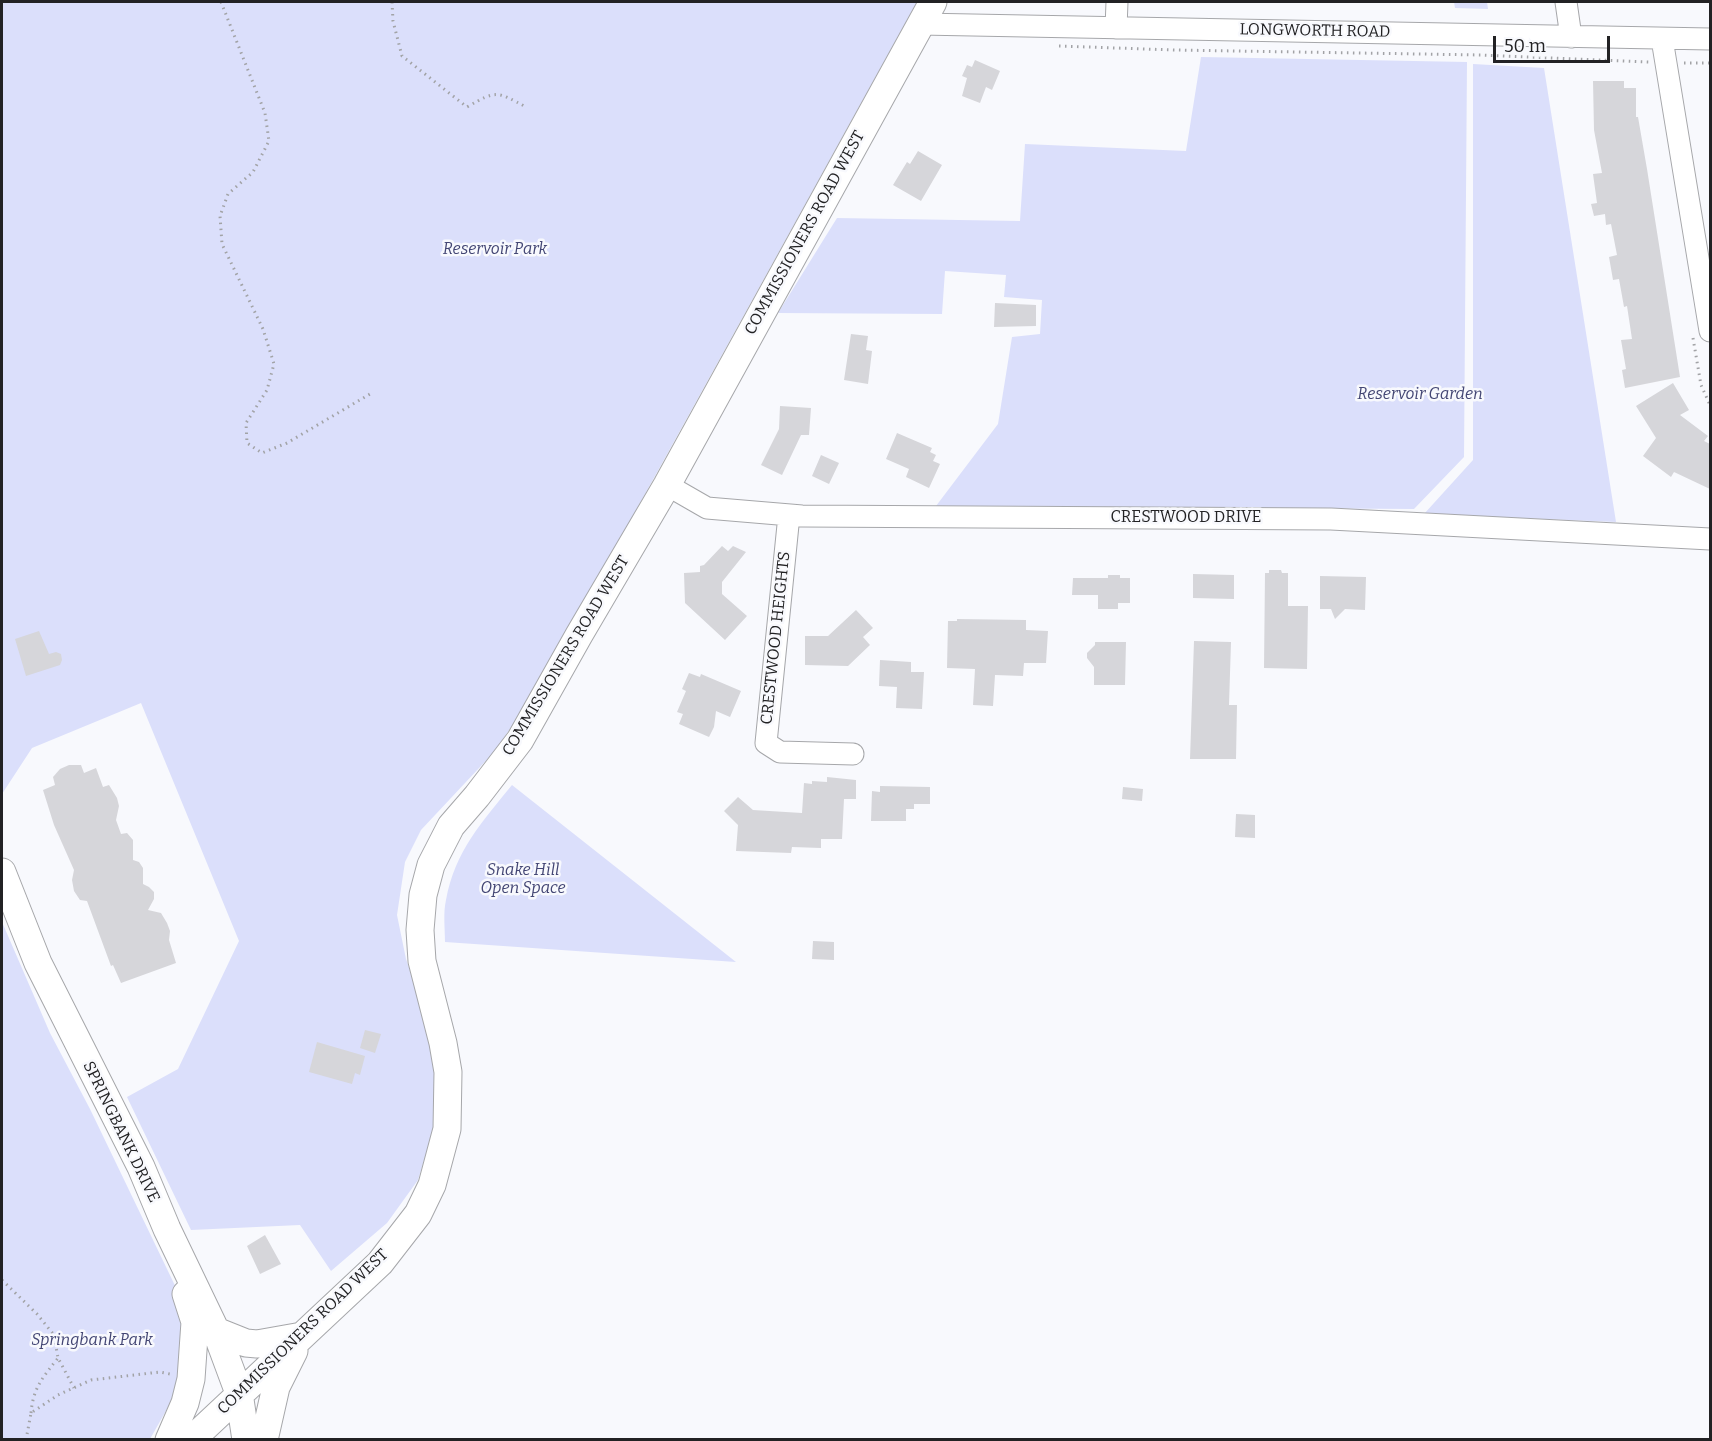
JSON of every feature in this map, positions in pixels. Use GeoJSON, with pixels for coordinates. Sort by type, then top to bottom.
{"type":"FeatureCollection","features":[{"type":"Feature","properties":{"kind":"main road","name":"COMMISSIONERS ROAD WEST"},"geometry":{"type":"LineString","coordinates":[[191,1440],[380,1263],[418,1214],[432,1185],[447,1129],[448,1072],[422,961],[420,930],[423,895],[431,865],[451,826],[520,740],[667,485],[926,13]]}},
{"type":"Feature","properties":{"kind":"main road","name":"SPRINGBANK DRIVE"},"geometry":{"type":"LineString","coordinates":[[2,872],[38,963],[141,1167],[167,1229],[216,1331],[239,1393],[246,1440]]}},
{"type":"Feature","properties":{"kind":"main road"},"geometry":{"type":"LineString","coordinates":[[167,1229],[195,1322],[191,1378],[185,1403],[169,1440]]}},
{"type":"Feature","properties":{"kind":"main road"},"geometry":{"type":"LineString","coordinates":[[216,1331],[246,1343],[257,1344],[302,1336]]}},
{"type":"Feature","properties":{"kind":"main road"},"geometry":{"type":"LineString","coordinates":[[264,1440],[276,1387],[302,1336]]}},
{"type":"Feature","properties":{"kind":"street"},"geometry":{"type":"LineString","coordinates":[[1116,28],[1117,2]]}},
{"type":"Feature","properties":{"kind":"street"},"geometry":{"type":"LineString","coordinates":[[1566,2],[1571,37]]}},
{"type":"Feature","properties":{"kind":"street","name":"LONGWORTH ROAD"},"geometry":{"type":"LineString","coordinates":[[926,13],[1116,28],[1710,39]]}},
{"type":"Feature","properties":{"kind":"street"},"geometry":{"type":"LineString","coordinates":[[1662,39],[1701,329]]}},
{"type":"Feature","properties":{"kind":"street","name":"CRESTWOOD DRIVE"},"geometry":{"type":"LineString","coordinates":[[667,485],[706,508],[789,515],[1331,519],[1710,539]]}},
{"type":"Feature","properties":{"kind":"street","name":"CRESTWOOD HEIGHTS"},"geometry":{"type":"LineString","coordinates":[[789,515],[766,743],[780,752],[853,754]]}},
{"type":"Feature","properties":{"kind":"path"},"geometry":{"type":"LineString","coordinates":[[221,2],[265,113],[269,141],[253,172],[228,194],[220,216],[222,244],[263,329],[274,364],[267,390],[246,423],[247,443],[262,453],[287,443],[370,394]]}},
{"type":"Feature","properties":{"kind":"path"},"geometry":{"type":"LineString","coordinates":[[392,2],[393,21],[402,56],[467,107],[491,93],[501,94],[526,107]]}},
{"type":"Feature","properties":{"kind":"path"},"geometry":{"type":"LineString","coordinates":[[1054,46],[1481,55],[1653,62]]}},
{"type":"Feature","properties":{"kind":"path"},"geometry":{"type":"LineString","coordinates":[[1684,63],[1710,63]]}},
{"type":"Feature","properties":{"kind":"path"},"geometry":{"type":"LineString","coordinates":[[1701,329],[1701,385],[1710,405]]}},
{"type":"Feature","properties":{"kind":"path"},"geometry":{"type":"LineString","coordinates":[[2,1280],[37,1314],[54,1335],[58,1358],[74,1388]]}},
{"type":"Feature","properties":{"kind":"path"},"geometry":{"type":"LineString","coordinates":[[26,1440],[32,1397],[39,1382],[58,1358]]}},
{"type":"Feature","properties":{"kind":"path"},"geometry":{"type":"LineString","coordinates":[[31,1413],[58,1395],[91,1380],[160,1372],[191,1378]]}},
{"type":"Feature","properties":{"kind":"green space","name":"Reservoir Park"},"geometry":{"type":"Polygon","coordinates":[[[2,2],[917,2],[634,514],[520,714],[495,751],[421,830],[405,862],[397,915],[406,959],[440,1053],[437,1118],[418,1180],[387,1223],[331,1271],[300,1225],[191,1230],[127,1097],[178,1069],[239,941],[141,703],[32,748],[2,794],[2,2]]]}},
{"type":"Feature","properties":{"kind":"green space"},"geometry":{"type":"Polygon","coordinates":[[[1454,2],[1487,2],[1488,9],[1455,8],[1454,2]]]}},
{"type":"Feature","properties":{"kind":"green space","name":"Reservoir Garden"},"geometry":{"type":"Polygon","coordinates":[[[1201,57],[1467,62],[1464,457],[1414,509],[936,506],[998,424],[1012,337],[1040,334],[1042,300],[1004,297],[1006,275],[945,271],[942,314],[778,313],[837,218],[1020,221],[1025,144],[1186,151],[1201,57]]]}},
{"type":"Feature","properties":{"kind":"green space"},"geometry":{"type":"Polygon","coordinates":[[[1473,64],[1544,68],[1616,522],[1424,514],[1473,460],[1473,64]]]}},
{"type":"Feature","properties":{"kind":"green space","name":"Snake Hill Open Space"},"geometry":{"type":"Polygon","coordinates":[[[512,785],[736,962],[445,942],[445,905],[456,867],[471,838],[512,785]]]}},
{"type":"Feature","properties":{"kind":"green space","name":"Springbank Park"},"geometry":{"type":"Polygon","coordinates":[[[2,922],[50,1033],[90,1109],[180,1296],[184,1379],[150,1439],[2,1439],[2,922]]]}},
{"type":"Feature","properties":{"kind":"building"},"geometry":{"type":"Polygon","coordinates":[[[975,60],[1000,71],[992,90],[986,87],[980,103],[962,96],[967,78],[962,76],[967,65],[972,67],[975,60]]]}},
{"type":"Feature","properties":{"kind":"building"},"geometry":{"type":"Polygon","coordinates":[[[1593,81],[1624,81],[1624,88],[1636,88],[1636,117],[1638,117],[1647,169],[1680,377],[1625,388],[1622,370],[1626,369],[1621,340],[1632,339],[1627,306],[1624,307],[1619,279],[1613,280],[1609,257],[1617,255],[1611,224],[1606,225],[1605,214],[1594,216],[1591,204],[1597,203],[1593,174],[1602,173],[1594,130],[1593,81]]]}},
{"type":"Feature","properties":{"kind":"building"},"geometry":{"type":"Polygon","coordinates":[[[918,151],[942,165],[921,201],[893,185],[907,162],[910,164],[918,151]]]}},
{"type":"Feature","properties":{"kind":"building"},"geometry":{"type":"Polygon","coordinates":[[[995,303],[1036,305],[1036,326],[994,327],[995,303]]]}},
{"type":"Feature","properties":{"kind":"building"},"geometry":{"type":"Polygon","coordinates":[[[851,334],[868,336],[866,350],[872,351],[868,384],[844,380],[851,334]]]}},
{"type":"Feature","properties":{"kind":"building"},"geometry":{"type":"Polygon","coordinates":[[[1673,383],[1689,410],[1680,415],[1708,436],[1704,441],[1710,444],[1710,489],[1674,472],[1671,477],[1643,456],[1656,438],[1636,406],[1673,383]]]}},
{"type":"Feature","properties":{"kind":"building"},"geometry":{"type":"Polygon","coordinates":[[[780,406],[811,408],[809,435],[801,435],[782,475],[761,465],[779,429],[780,406]]]}},
{"type":"Feature","properties":{"kind":"building"},"geometry":{"type":"Polygon","coordinates":[[[897,433],[932,448],[930,452],[936,455],[933,461],[940,464],[929,488],[906,477],[909,469],[886,459],[897,433]]]}},
{"type":"Feature","properties":{"kind":"building"},"geometry":{"type":"Polygon","coordinates":[[[821,455],[839,463],[829,484],[812,476],[821,455]]]}},
{"type":"Feature","properties":{"kind":"building"},"geometry":{"type":"Polygon","coordinates":[[[722,546],[728,551],[733,546],[746,552],[722,582],[722,594],[747,616],[725,640],[685,603],[684,573],[700,572],[700,566],[704,565],[722,546]]]}},
{"type":"Feature","properties":{"kind":"building"},"geometry":{"type":"Polygon","coordinates":[[[1269,570],[1281,570],[1282,573],[1288,573],[1288,606],[1308,606],[1307,669],[1264,668],[1265,573],[1269,573],[1269,570]]]}},
{"type":"Feature","properties":{"kind":"building"},"geometry":{"type":"Polygon","coordinates":[[[1193,574],[1234,575],[1234,599],[1193,598],[1193,574]]]}},
{"type":"Feature","properties":{"kind":"building"},"geometry":{"type":"Polygon","coordinates":[[[1108,575],[1130,578],[1130,603],[1118,603],[1118,609],[1098,609],[1098,595],[1072,595],[1073,578],[1108,578],[1108,575]]]}},
{"type":"Feature","properties":{"kind":"building"},"geometry":{"type":"Polygon","coordinates":[[[1320,576],[1366,577],[1365,610],[1345,609],[1335,619],[1331,609],[1320,609],[1320,576]]]}},
{"type":"Feature","properties":{"kind":"building"},"geometry":{"type":"Polygon","coordinates":[[[856,610],[873,628],[863,637],[870,645],[848,666],[805,665],[805,636],[828,636],[856,610]]]}},
{"type":"Feature","properties":{"kind":"building"},"geometry":{"type":"Polygon","coordinates":[[[957,619],[1026,620],[1026,630],[1048,631],[1046,663],[1024,663],[1023,676],[995,675],[993,706],[973,705],[975,669],[947,668],[948,621],[957,621],[957,619]]]}},
{"type":"Feature","properties":{"kind":"building"},"geometry":{"type":"Polygon","coordinates":[[[39,631],[49,654],[56,652],[61,654],[62,660],[60,665],[26,676],[15,639],[39,631]]]}},
{"type":"Feature","properties":{"kind":"building"},"geometry":{"type":"Polygon","coordinates":[[[1194,641],[1231,642],[1229,705],[1237,705],[1236,759],[1190,759],[1194,641]]]}},
{"type":"Feature","properties":{"kind":"building"},"geometry":{"type":"Polygon","coordinates":[[[1095,642],[1126,642],[1125,685],[1094,685],[1094,667],[1087,658],[1087,653],[1095,642]]]}},
{"type":"Feature","properties":{"kind":"building"},"geometry":{"type":"Polygon","coordinates":[[[880,660],[911,662],[911,672],[924,672],[922,709],[896,708],[897,687],[879,686],[880,660]]]}},
{"type":"Feature","properties":{"kind":"building"},"geometry":{"type":"Polygon","coordinates":[[[689,673],[700,677],[701,674],[741,691],[730,717],[716,711],[714,727],[709,737],[679,724],[683,714],[677,712],[686,691],[682,689],[689,673]]]}},
{"type":"Feature","properties":{"kind":"building"},"geometry":{"type":"Polygon","coordinates":[[[69,765],[81,765],[84,773],[96,768],[103,787],[109,785],[117,798],[119,806],[116,820],[121,834],[127,833],[133,840],[133,860],[139,862],[143,868],[143,884],[154,892],[154,899],[148,910],[161,913],[167,923],[176,963],[121,983],[113,965],[111,966],[87,901],[80,900],[74,891],[72,880],[74,870],[54,825],[43,790],[55,785],[53,777],[60,769],[69,765]]]}},
{"type":"Feature","properties":{"kind":"building"},"geometry":{"type":"Polygon","coordinates":[[[827,777],[856,780],[856,799],[844,799],[842,839],[821,839],[821,848],[792,847],[791,853],[736,851],[738,825],[724,811],[738,797],[753,810],[802,813],[804,783],[827,782],[827,777]]]}},
{"type":"Feature","properties":{"kind":"building"},"geometry":{"type":"Polygon","coordinates":[[[880,786],[930,787],[930,804],[914,804],[914,809],[906,809],[906,821],[871,821],[872,791],[880,792],[880,786]]]}},
{"type":"Feature","properties":{"kind":"building"},"geometry":{"type":"Polygon","coordinates":[[[1123,787],[1143,789],[1142,801],[1122,799],[1123,787]]]}},
{"type":"Feature","properties":{"kind":"building"},"geometry":{"type":"Polygon","coordinates":[[[1236,814],[1255,815],[1255,838],[1235,837],[1236,814]]]}},
{"type":"Feature","properties":{"kind":"building"},"geometry":{"type":"Polygon","coordinates":[[[813,941],[834,942],[834,960],[812,959],[813,941]]]}},
{"type":"Feature","properties":{"kind":"building"},"geometry":{"type":"Polygon","coordinates":[[[365,1030],[381,1034],[375,1053],[360,1048],[365,1030]]]}},
{"type":"Feature","properties":{"kind":"building"},"geometry":{"type":"Polygon","coordinates":[[[317,1042],[365,1056],[360,1075],[355,1073],[352,1084],[309,1072],[317,1042]]]}},
{"type":"Feature","properties":{"kind":"building"},"geometry":{"type":"Polygon","coordinates":[[[265,1235],[281,1264],[260,1274],[247,1246],[265,1235]]]}}]}
